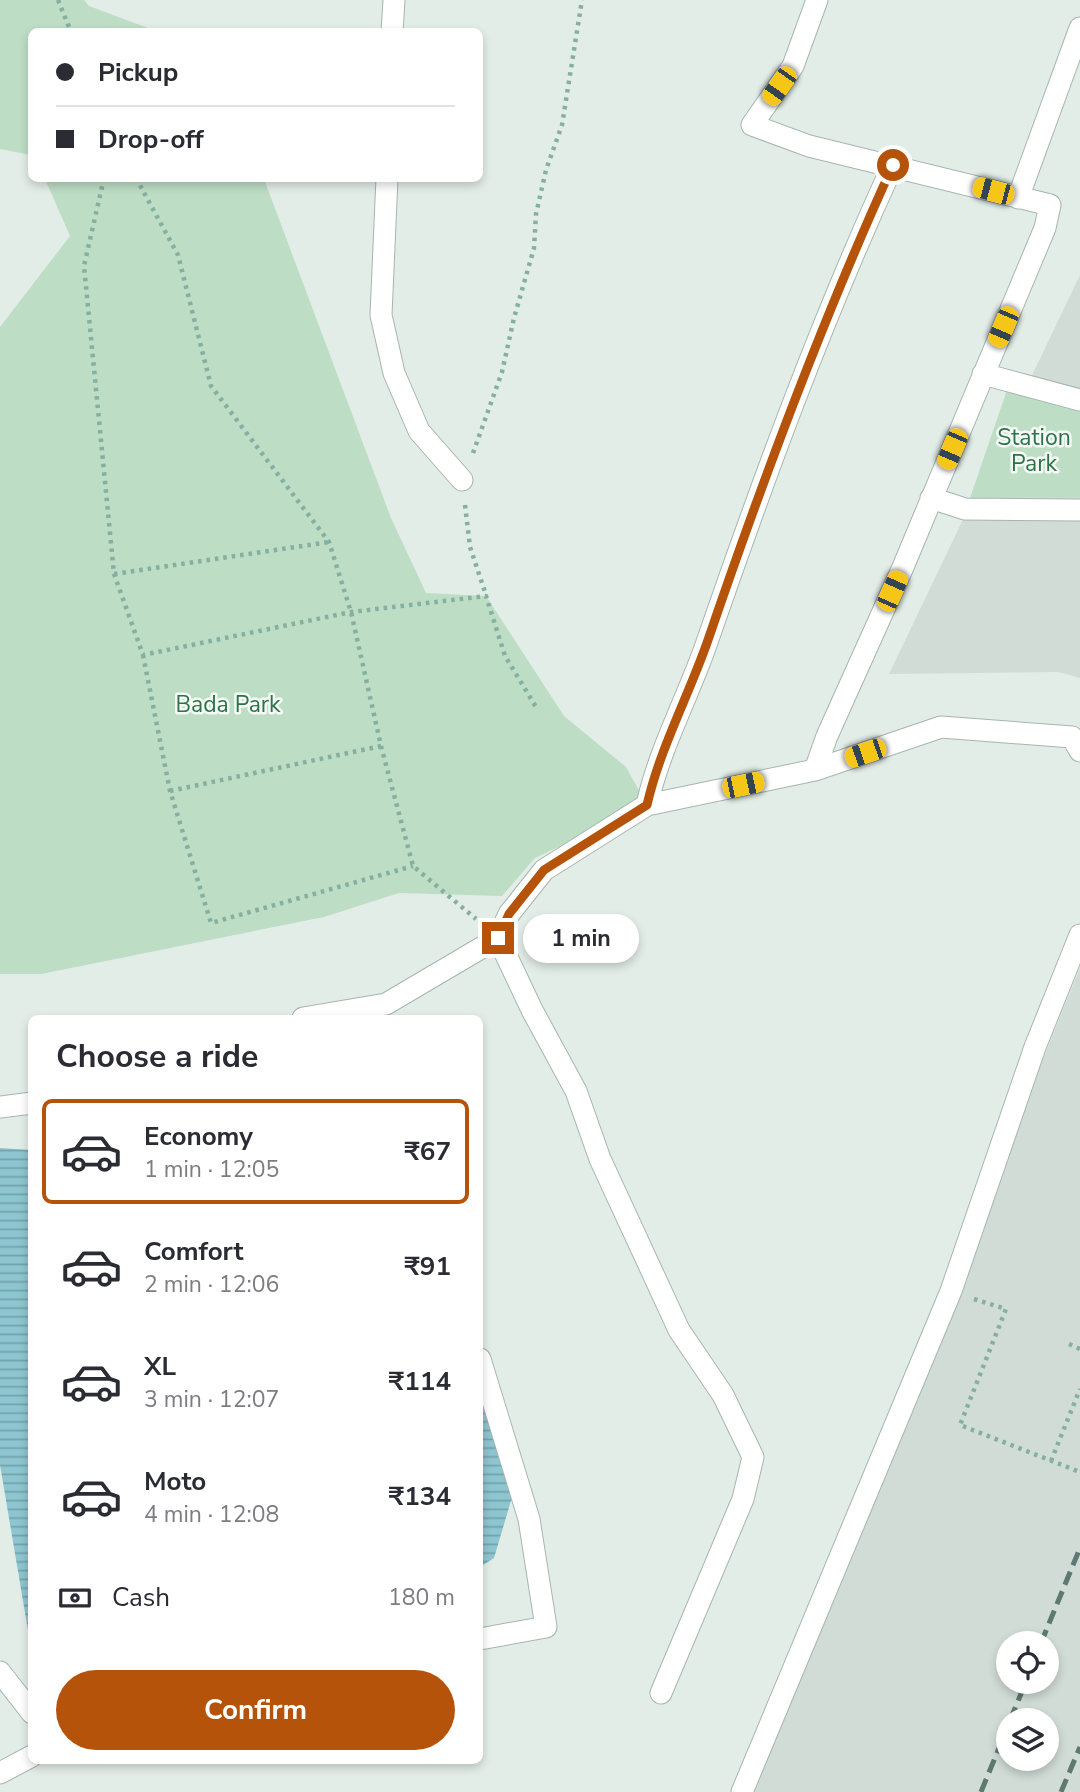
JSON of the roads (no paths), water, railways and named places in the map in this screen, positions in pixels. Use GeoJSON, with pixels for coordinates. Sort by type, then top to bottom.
{"type":"FeatureCollection","features":[{"type":"Feature","properties":{"kind":"street"},"geometry":{"type":"LineString","coordinates":[[393,28],[394,0]]}},
{"type":"Feature","properties":{"kind":"street"},"geometry":{"type":"LineString","coordinates":[[815,770],[827,736],[1045,228],[1050,205],[809,146],[752,125],[793,66],[817,0]]}},
{"type":"Feature","properties":{"kind":"street"},"geometry":{"type":"LineString","coordinates":[[1018,198],[1080,28]]}},
{"type":"Feature","properties":{"kind":"street"},"geometry":{"type":"LineString","coordinates":[[647,805],[652,780],[701,661],[746,528],[799,387],[866,222],[893,165]]}},
{"type":"Feature","properties":{"kind":"street"},"geometry":{"type":"LineString","coordinates":[[387,182],[381,315],[394,373],[419,431],[462,480]]}},
{"type":"Feature","properties":{"kind":"street"},"geometry":{"type":"LineString","coordinates":[[983,374],[1080,400]]}},
{"type":"Feature","properties":{"kind":"street"},"geometry":{"type":"LineString","coordinates":[[931,498],[965,509],[1080,510]]}},
{"type":"Feature","properties":{"kind":"street"},"geometry":{"type":"LineString","coordinates":[[339,1015],[388,1011],[498,938],[509,914],[544,870],[647,805],[815,770],[941,727],[1072,737],[1080,751]]}},
{"type":"Feature","properties":{"kind":"street"},"geometry":{"type":"LineString","coordinates":[[742,1792],[951,1291],[1035,1047],[1080,935]]}},
{"type":"Feature","properties":{"kind":"street"},"geometry":{"type":"LineString","coordinates":[[498,938],[532,1010],[576,1091],[600,1159],[679,1330],[723,1395],[753,1457],[743,1499],[661,1693]]}},
{"type":"Feature","properties":{"kind":"street"},"geometry":{"type":"LineString","coordinates":[[0,1107],[28,1104]]}},
{"type":"Feature","properties":{"kind":"street"},"geometry":{"type":"LineString","coordinates":[[483,1369],[528,1518],[546,1627],[483,1638]]}},
{"type":"Feature","properties":{"kind":"street"},"geometry":{"type":"LineString","coordinates":[[0,1672],[28,1708]]}},
{"type":"Feature","properties":{"kind":"street"},"geometry":{"type":"LineString","coordinates":[[0,1773],[28,1758]]}},
{"type":"Feature","properties":{"kind":"water"},"geometry":{"type":"Polygon","coordinates":[[[0,1148],[28,1150],[28,1630],[0,1465],[0,1148]]]}},
{"type":"Feature","properties":{"kind":"water"},"geometry":{"type":"Polygon","coordinates":[[[483,1401],[513,1494],[494,1558],[483,1565],[483,1401]]]}},
{"type":"Feature","properties":{"kind":"railway"},"geometry":{"type":"LineString","coordinates":[[1046,1631],[1080,1548]]}},
{"type":"Feature","properties":{"kind":"railway"},"geometry":{"type":"LineString","coordinates":[[1015,1708],[1021,1694]]}},
{"type":"Feature","properties":{"kind":"railway"},"geometry":{"type":"LineString","coordinates":[[1061,1792],[1080,1747]]}},
{"type":"Feature","properties":{"kind":"railway"},"geometry":{"type":"LineString","coordinates":[[981,1792],[996,1755]]}},
{"type":"Feature","properties":{"kind":"park label","name":"Station Park"},"geometry":{"type":"Point","coordinates":[1034,450]}},
{"type":"Feature","properties":{"kind":"park label","name":"Bada Park"},"geometry":{"type":"Point","coordinates":[228,704]}}]}
